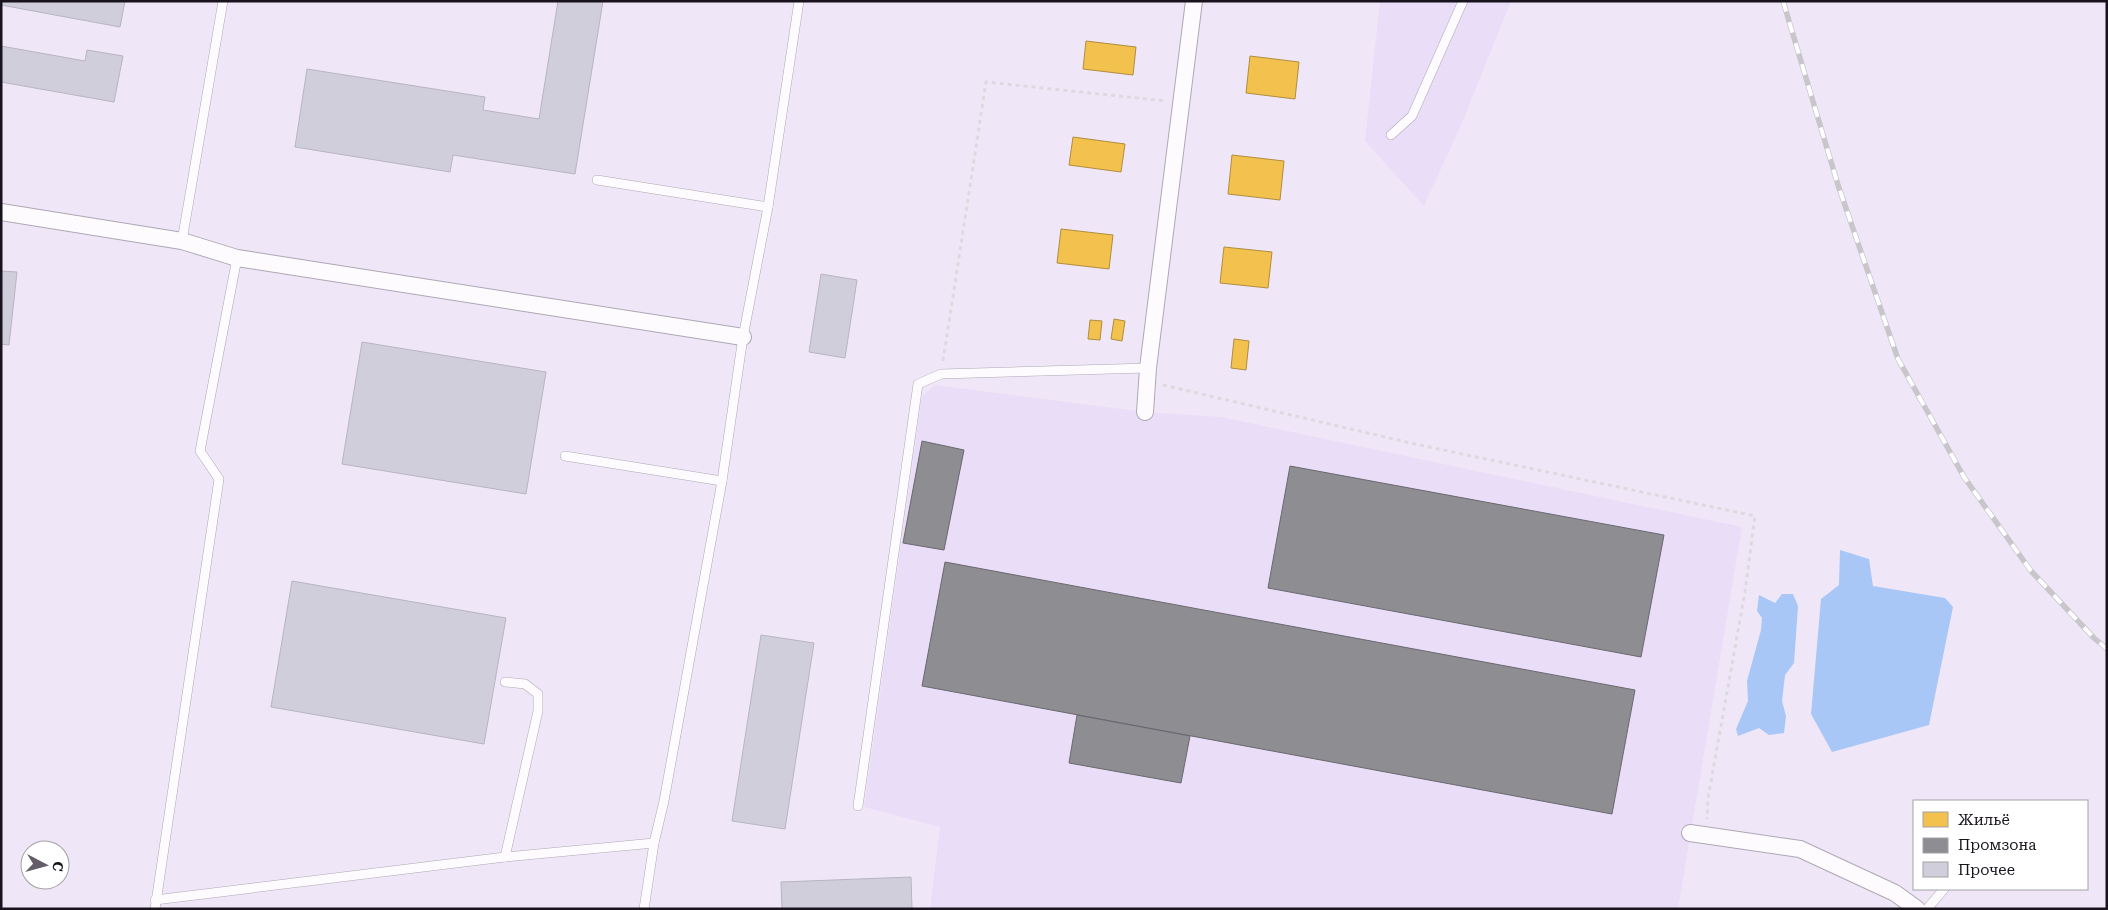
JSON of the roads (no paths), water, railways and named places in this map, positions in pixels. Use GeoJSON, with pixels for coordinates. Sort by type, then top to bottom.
{"type":"FeatureCollection","features":[{"type":"Feature","properties":{"kind":"street"},"geometry":{"type":"LineString","coordinates":[[1145,412],[1194,1]]}},
{"type":"Feature","properties":{"kind":"street"},"geometry":{"type":"LineString","coordinates":[[1,212],[182,241],[237,258],[743,338]]}},
{"type":"Feature","properties":{"kind":"street"},"geometry":{"type":"LineString","coordinates":[[1690,833],[1800,849],[1895,893],[1917,909]]}},
{"type":"Feature","properties":{"kind":"lane"},"geometry":{"type":"LineString","coordinates":[[182,241],[223,1]]}},
{"type":"Feature","properties":{"kind":"lane"},"geometry":{"type":"LineString","coordinates":[[644,909],[654,843],[664,801],[722,481],[743,338],[768,207],[799,1]]}},
{"type":"Feature","properties":{"kind":"lane"},"geometry":{"type":"LineString","coordinates":[[1391,135],[1412,116],[1463,1]]}},
{"type":"Feature","properties":{"kind":"lane"},"geometry":{"type":"LineString","coordinates":[[597,180],[768,207]]}},
{"type":"Feature","properties":{"kind":"lane"},"geometry":{"type":"LineString","coordinates":[[237,258],[200,451],[219,479],[155,904],[505,857],[654,843]]}},
{"type":"Feature","properties":{"kind":"lane"},"geometry":{"type":"LineString","coordinates":[[858,806],[918,384],[941,374],[1148,375]]}},
{"type":"Feature","properties":{"kind":"lane"},"geometry":{"type":"LineString","coordinates":[[565,456],[722,481]]}},
{"type":"Feature","properties":{"kind":"lane"},"geometry":{"type":"LineString","coordinates":[[505,682],[525,684],[538,694],[538,711],[505,857]]}},
{"type":"Feature","properties":{"kind":"lane"},"geometry":{"type":"LineString","coordinates":[[1927,909],[1943,890]]}},
{"type":"Feature","properties":{"kind":"water"},"geometry":{"type":"Polygon","coordinates":[[[1840,550],[1869,559],[1873,586],[1945,598],[1953,607],[1929,725],[1832,752],[1811,714],[1821,599],[1839,585],[1840,550]]]}},
{"type":"Feature","properties":{"kind":"water"},"geometry":{"type":"Polygon","coordinates":[[[1782,594],[1793,594],[1798,606],[1794,663],[1785,675],[1782,701],[1786,716],[1784,733],[1769,735],[1759,728],[1738,736],[1736,729],[1748,701],[1747,681],[1761,630],[1762,618],[1757,611],[1759,595],[1775,603],[1782,594]]]}},
{"type":"Feature","properties":{"kind":"railway"},"geometry":{"type":"LineString","coordinates":[[1783,1],[1838,185],[1898,359],[1964,477],[2031,571],[2094,638],[2107,649]]}}]}
